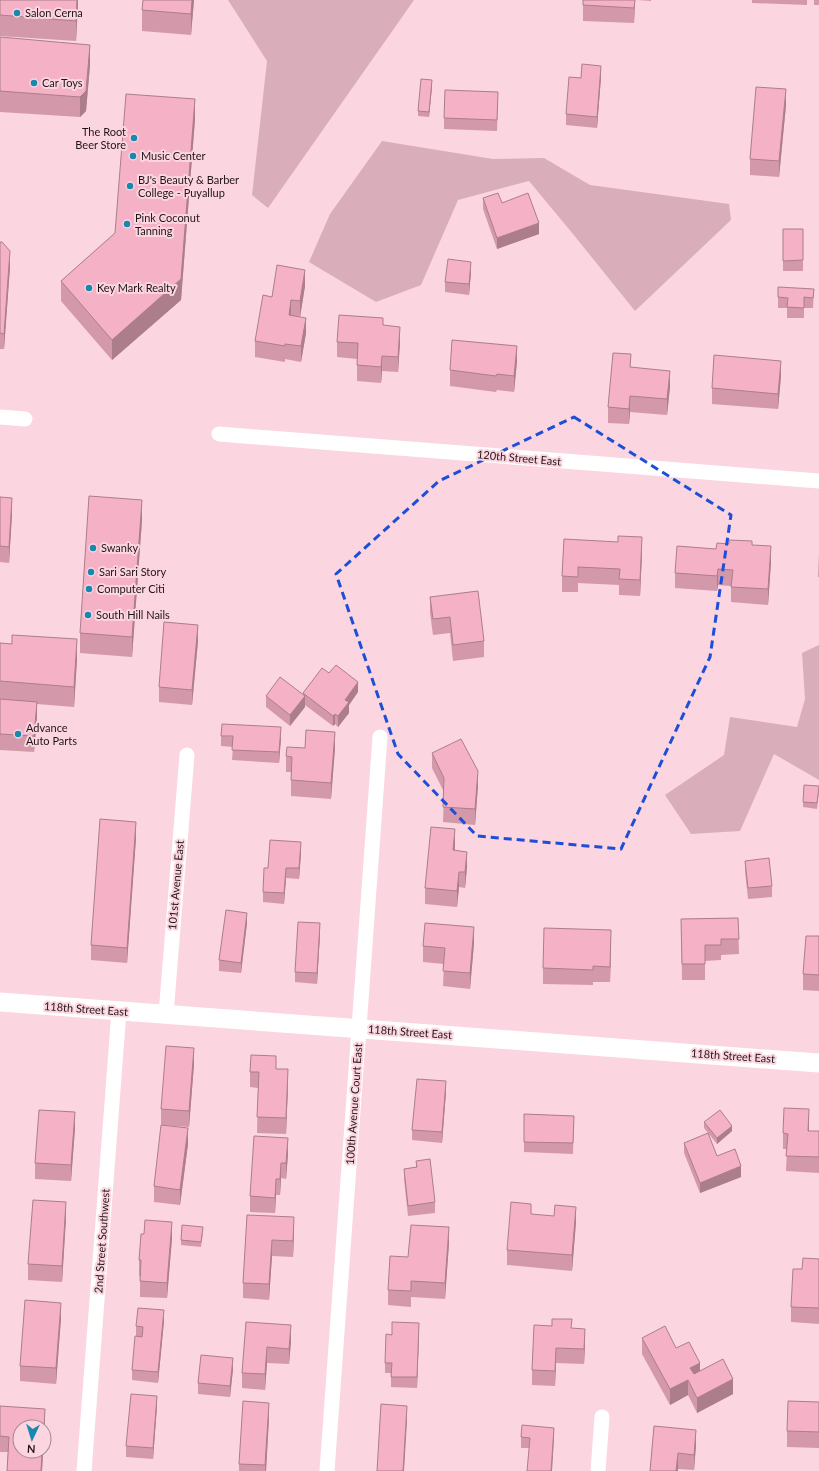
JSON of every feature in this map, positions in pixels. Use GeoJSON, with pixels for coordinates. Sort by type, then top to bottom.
{"type":"FeatureCollection","features":[{"type":"Feature","properties":{"kind":"street"},"geometry":{"type":"LineString","coordinates":[[0,417],[25,420]]}},
{"type":"Feature","properties":{"kind":"street","name":"120th Street East"},"geometry":{"type":"LineString","coordinates":[[219,434],[819,481]]}},
{"type":"Feature","properties":{"kind":"street","name":"100th Avenue Court East"},"geometry":{"type":"LineString","coordinates":[[327,1471],[380,737]]}},
{"type":"Feature","properties":{"kind":"street","name":"101st Avenue East"},"geometry":{"type":"LineString","coordinates":[[166,1014],[187,755]]}},
{"type":"Feature","properties":{"kind":"street","name":"118th Street East"},"geometry":{"type":"LineString","coordinates":[[0,1002],[819,1063]]}},
{"type":"Feature","properties":{"kind":"street","name":"2nd Street Southwest"},"geometry":{"type":"LineString","coordinates":[[84,1471],[119,1011]]}},
{"type":"Feature","properties":{"kind":"street"},"geometry":{"type":"LineString","coordinates":[[598,1471],[602,1417]]}},
{"type":"Feature","properties":{"kind":"highlighted area"},"geometry":{"type":"Polygon","coordinates":[[[574,417],[731,515],[710,657],[621,849],[477,836],[398,754],[336,574],[439,481],[574,417]]]}},
{"type":"Feature","properties":{"kind":"shaded area"},"geometry":{"type":"Polygon","coordinates":[[[228,0],[414,0],[268,208],[252,195],[267,61],[228,0]]]}},
{"type":"Feature","properties":{"kind":"shaded area"},"geometry":{"type":"Polygon","coordinates":[[[382,141],[493,159],[544,158],[590,185],[729,204],[731,220],[635,311],[529,181],[458,200],[421,285],[376,302],[309,262],[330,214],[382,141]]]}},
{"type":"Feature","properties":{"kind":"shaded area"},"geometry":{"type":"Polygon","coordinates":[[[819,645],[819,780],[774,754],[740,831],[691,834],[665,795],[724,755],[730,717],[797,727],[805,699],[802,653],[819,645]]]}},
{"type":"Feature","properties":{"kind":"building"},"geometry":{"type":"Polygon","coordinates":[[[0,0],[77,0],[76,21],[0,15],[0,0]]]}},
{"type":"Feature","properties":{"kind":"building"},"geometry":{"type":"Polygon","coordinates":[[[143,0],[192,0],[191,14],[142,10],[143,0]]]}},
{"type":"Feature","properties":{"kind":"building"},"geometry":{"type":"Polygon","coordinates":[[[583,0],[635,0],[634,8],[583,5],[583,0]]]}},
{"type":"Feature","properties":{"kind":"building"},"geometry":{"type":"Polygon","coordinates":[[[0,37],[90,45],[86,91],[80,97],[0,91],[0,37]]]}},
{"type":"Feature","properties":{"kind":"building"},"geometry":{"type":"Polygon","coordinates":[[[582,64],[601,66],[597,117],[566,114],[569,77],[581,78],[582,64]]]}},
{"type":"Feature","properties":{"kind":"building"},"geometry":{"type":"Polygon","coordinates":[[[421,79],[432,80],[429,112],[418,111],[421,79]]]}},
{"type":"Feature","properties":{"kind":"building"},"geometry":{"type":"Polygon","coordinates":[[[756,87],[786,89],[779,161],[750,159],[756,87]]]}},
{"type":"Feature","properties":{"kind":"building"},"geometry":{"type":"Polygon","coordinates":[[[445,90],[498,92],[497,120],[444,118],[445,90]]]}},
{"type":"Feature","properties":{"kind":"building"},"geometry":{"type":"Polygon","coordinates":[[[126,94],[195,99],[181,279],[112,340],[61,281],[115,233],[126,94]]]}},
{"type":"Feature","properties":{"kind":"building"},"geometry":{"type":"Polygon","coordinates":[[[498,193],[502,203],[528,193],[539,223],[497,238],[483,198],[498,193]]]}},
{"type":"Feature","properties":{"kind":"building"},"geometry":{"type":"Polygon","coordinates":[[[783,229],[803,229],[803,260],[783,261],[783,229]]]}},
{"type":"Feature","properties":{"kind":"building"},"geometry":{"type":"Polygon","coordinates":[[[0,242],[2,242],[10,251],[4,334],[0,333],[0,242]]]}},
{"type":"Feature","properties":{"kind":"building"},"geometry":{"type":"Polygon","coordinates":[[[448,259],[471,262],[469,284],[445,282],[448,259]]]}},
{"type":"Feature","properties":{"kind":"building"},"geometry":{"type":"Polygon","coordinates":[[[277,265],[305,270],[300,301],[291,300],[289,315],[306,318],[301,346],[285,344],[285,346],[255,341],[263,295],[272,297],[277,265]]]}},
{"type":"Feature","properties":{"kind":"building"},"geometry":{"type":"Polygon","coordinates":[[[778,287],[814,289],[813,298],[804,297],[804,308],[787,307],[788,298],[778,297],[778,287]]]}},
{"type":"Feature","properties":{"kind":"building"},"geometry":{"type":"Polygon","coordinates":[[[339,315],[383,318],[383,325],[400,327],[398,357],[382,356],[381,367],[357,365],[358,343],[337,342],[339,315]]]}},
{"type":"Feature","properties":{"kind":"building"},"geometry":{"type":"Polygon","coordinates":[[[452,340],[517,346],[514,376],[497,374],[496,376],[450,370],[452,340]]]}},
{"type":"Feature","properties":{"kind":"building"},"geometry":{"type":"Polygon","coordinates":[[[613,353],[631,354],[630,367],[670,371],[667,399],[630,396],[629,409],[608,407],[613,353]]]}},
{"type":"Feature","properties":{"kind":"building"},"geometry":{"type":"Polygon","coordinates":[[[714,355],[781,361],[778,394],[712,388],[714,355]]]}},
{"type":"Feature","properties":{"kind":"building"},"geometry":{"type":"Polygon","coordinates":[[[89,496],[142,500],[132,637],[80,633],[89,496]]]}},
{"type":"Feature","properties":{"kind":"building"},"geometry":{"type":"Polygon","coordinates":[[[0,497],[12,498],[9,547],[0,546],[0,497]]]}},
{"type":"Feature","properties":{"kind":"building"},"geometry":{"type":"Polygon","coordinates":[[[618,536],[642,537],[640,580],[619,579],[620,569],[578,567],[578,577],[562,576],[564,539],[618,542],[618,536]]]}},
{"type":"Feature","properties":{"kind":"building"},"geometry":{"type":"Polygon","coordinates":[[[729,540],[752,541],[752,545],[771,546],[768,589],[731,587],[733,570],[718,569],[717,576],[675,573],[677,546],[716,549],[717,543],[729,544],[729,540]]]}},
{"type":"Feature","properties":{"kind":"building"},"geometry":{"type":"Polygon","coordinates":[[[478,591],[484,641],[453,645],[450,617],[433,619],[430,597],[478,591]]]}},
{"type":"Feature","properties":{"kind":"building"},"geometry":{"type":"Polygon","coordinates":[[[164,622],[198,625],[192,690],[159,687],[164,622]]]}},
{"type":"Feature","properties":{"kind":"building"},"geometry":{"type":"Polygon","coordinates":[[[12,635],[77,639],[74,687],[0,681],[0,643],[12,644],[12,635]]]}},
{"type":"Feature","properties":{"kind":"building"},"geometry":{"type":"Polygon","coordinates":[[[336,665],[358,682],[345,700],[349,702],[338,716],[335,714],[333,716],[303,693],[322,668],[329,673],[336,665]]]}},
{"type":"Feature","properties":{"kind":"building"},"geometry":{"type":"Polygon","coordinates":[[[280,677],[305,696],[290,715],[266,696],[280,677]]]}},
{"type":"Feature","properties":{"kind":"building"},"geometry":{"type":"Polygon","coordinates":[[[0,699],[37,702],[34,736],[0,734],[0,699]]]}},
{"type":"Feature","properties":{"kind":"building"},"geometry":{"type":"Polygon","coordinates":[[[222,724],[281,727],[279,752],[232,750],[233,736],[221,736],[222,724]]]}},
{"type":"Feature","properties":{"kind":"building"},"geometry":{"type":"Polygon","coordinates":[[[306,730],[335,732],[331,783],[291,780],[292,757],[286,756],[287,747],[305,748],[306,730]]]}},
{"type":"Feature","properties":{"kind":"building"},"geometry":{"type":"Polygon","coordinates":[[[461,739],[478,771],[475,809],[443,807],[444,778],[432,753],[461,739]]]}},
{"type":"Feature","properties":{"kind":"building"},"geometry":{"type":"Polygon","coordinates":[[[804,785],[819,786],[817,803],[803,802],[804,785]]]}},
{"type":"Feature","properties":{"kind":"building"},"geometry":{"type":"Polygon","coordinates":[[[100,819],[136,822],[127,948],[91,945],[100,819]]]}},
{"type":"Feature","properties":{"kind":"building"},"geometry":{"type":"Polygon","coordinates":[[[431,827],[455,829],[453,850],[467,852],[465,872],[459,872],[457,891],[425,888],[431,827]]]}},
{"type":"Feature","properties":{"kind":"building"},"geometry":{"type":"Polygon","coordinates":[[[270,840],[301,842],[299,868],[286,868],[284,893],[263,892],[264,868],[268,868],[270,840]]]}},
{"type":"Feature","properties":{"kind":"building"},"geometry":{"type":"Polygon","coordinates":[[[769,858],[772,886],[748,888],[745,861],[769,858]]]}},
{"type":"Feature","properties":{"kind":"building"},"geometry":{"type":"Polygon","coordinates":[[[226,910],[247,913],[241,963],[219,960],[226,910]]]}},
{"type":"Feature","properties":{"kind":"building"},"geometry":{"type":"Polygon","coordinates":[[[738,918],[739,939],[721,939],[721,945],[705,945],[705,964],[682,964],[681,919],[738,918]]]}},
{"type":"Feature","properties":{"kind":"building"},"geometry":{"type":"Polygon","coordinates":[[[298,922],[320,923],[317,973],[295,972],[298,922]]]}},
{"type":"Feature","properties":{"kind":"building"},"geometry":{"type":"Polygon","coordinates":[[[425,923],[474,927],[470,973],[443,971],[445,948],[423,946],[425,923]]]}},
{"type":"Feature","properties":{"kind":"building"},"geometry":{"type":"Polygon","coordinates":[[[544,928],[611,930],[610,967],[593,966],[593,970],[543,968],[544,928]]]}},
{"type":"Feature","properties":{"kind":"building"},"geometry":{"type":"Polygon","coordinates":[[[806,936],[819,936],[819,975],[803,974],[806,936]]]}},
{"type":"Feature","properties":{"kind":"building"},"geometry":{"type":"Polygon","coordinates":[[[166,1046],[194,1048],[189,1111],[161,1109],[166,1046]]]}},
{"type":"Feature","properties":{"kind":"building"},"geometry":{"type":"Polygon","coordinates":[[[251,1055],[276,1056],[276,1069],[288,1069],[286,1118],[257,1117],[259,1072],[250,1072],[251,1055]]]}},
{"type":"Feature","properties":{"kind":"building"},"geometry":{"type":"Polygon","coordinates":[[[417,1079],[446,1081],[442,1132],[412,1130],[417,1079]]]}},
{"type":"Feature","properties":{"kind":"building"},"geometry":{"type":"Polygon","coordinates":[[[784,1108],[809,1109],[808,1131],[819,1131],[819,1157],[786,1156],[788,1134],[783,1133],[784,1108]]]}},
{"type":"Feature","properties":{"kind":"building"},"geometry":{"type":"Polygon","coordinates":[[[39,1110],[75,1112],[71,1165],[35,1163],[39,1110]]]}},
{"type":"Feature","properties":{"kind":"building"},"geometry":{"type":"Polygon","coordinates":[[[720,1110],[732,1126],[717,1138],[704,1122],[720,1110]]]}},
{"type":"Feature","properties":{"kind":"building"},"geometry":{"type":"Polygon","coordinates":[[[524,1114],[574,1116],[573,1143],[524,1142],[524,1114]]]}},
{"type":"Feature","properties":{"kind":"building"},"geometry":{"type":"Polygon","coordinates":[[[161,1125],[188,1128],[180,1190],[154,1186],[161,1125]]]}},
{"type":"Feature","properties":{"kind":"building"},"geometry":{"type":"Polygon","coordinates":[[[708,1133],[717,1156],[735,1149],[741,1166],[700,1183],[684,1143],[708,1133]]]}},
{"type":"Feature","properties":{"kind":"building"},"geometry":{"type":"Polygon","coordinates":[[[254,1136],[288,1138],[286,1163],[281,1163],[280,1179],[276,1179],[275,1198],[250,1196],[254,1136]]]}},
{"type":"Feature","properties":{"kind":"building"},"geometry":{"type":"Polygon","coordinates":[[[430,1159],[435,1202],[408,1206],[404,1169],[417,1167],[416,1161],[430,1159]]]}},
{"type":"Feature","properties":{"kind":"building"},"geometry":{"type":"Polygon","coordinates":[[[33,1200],[66,1202],[62,1266],[28,1264],[33,1200]]]}},
{"type":"Feature","properties":{"kind":"building"},"geometry":{"type":"Polygon","coordinates":[[[511,1202],[531,1204],[531,1214],[554,1216],[555,1205],[576,1207],[572,1255],[507,1250],[511,1202]]]}},
{"type":"Feature","properties":{"kind":"building"},"geometry":{"type":"Polygon","coordinates":[[[247,1215],[294,1217],[293,1241],[272,1240],[269,1284],[243,1283],[247,1215]]]}},
{"type":"Feature","properties":{"kind":"building"},"geometry":{"type":"Polygon","coordinates":[[[145,1220],[172,1222],[167,1283],[140,1281],[141,1260],[139,1260],[141,1234],[144,1234],[145,1220]]]}},
{"type":"Feature","properties":{"kind":"building"},"geometry":{"type":"Polygon","coordinates":[[[182,1225],[203,1227],[201,1242],[181,1240],[182,1225]]]}},
{"type":"Feature","properties":{"kind":"building"},"geometry":{"type":"Polygon","coordinates":[[[411,1225],[449,1227],[445,1283],[411,1281],[411,1291],[388,1290],[390,1256],[408,1257],[411,1225]]]}},
{"type":"Feature","properties":{"kind":"building"},"geometry":{"type":"Polygon","coordinates":[[[803,1258],[819,1259],[819,1308],[791,1307],[793,1269],[802,1269],[803,1258]]]}},
{"type":"Feature","properties":{"kind":"building"},"geometry":{"type":"Polygon","coordinates":[[[25,1300],[61,1303],[56,1368],[20,1366],[25,1300]]]}},
{"type":"Feature","properties":{"kind":"building"},"geometry":{"type":"Polygon","coordinates":[[[138,1308],[164,1310],[158,1372],[132,1370],[135,1336],[142,1337],[143,1327],[136,1326],[138,1308]]]}},
{"type":"Feature","properties":{"kind":"building"},"geometry":{"type":"Polygon","coordinates":[[[552,1319],[572,1319],[571,1328],[585,1329],[584,1349],[556,1348],[555,1371],[532,1370],[534,1325],[552,1326],[552,1319]]]}},
{"type":"Feature","properties":{"kind":"building"},"geometry":{"type":"Polygon","coordinates":[[[246,1322],[291,1325],[289,1349],[267,1347],[265,1374],[242,1373],[246,1322]]]}},
{"type":"Feature","properties":{"kind":"building"},"geometry":{"type":"Polygon","coordinates":[[[392,1322],[419,1323],[417,1377],[391,1377],[392,1363],[385,1363],[386,1334],[392,1335],[392,1322]]]}},
{"type":"Feature","properties":{"kind":"building"},"geometry":{"type":"Polygon","coordinates":[[[665,1326],[676,1348],[689,1342],[700,1363],[690,1368],[694,1374],[723,1359],[733,1379],[697,1398],[688,1380],[670,1389],[642,1338],[665,1326]]]}},
{"type":"Feature","properties":{"kind":"building"},"geometry":{"type":"Polygon","coordinates":[[[201,1355],[233,1358],[230,1386],[198,1383],[201,1355]]]}},
{"type":"Feature","properties":{"kind":"building"},"geometry":{"type":"Polygon","coordinates":[[[131,1394],[157,1396],[153,1448],[126,1446],[131,1394]]]}},
{"type":"Feature","properties":{"kind":"building"},"geometry":{"type":"Polygon","coordinates":[[[243,1401],[269,1403],[265,1465],[239,1464],[243,1401]]]}},
{"type":"Feature","properties":{"kind":"building"},"geometry":{"type":"Polygon","coordinates":[[[788,1401],[819,1402],[819,1432],[787,1431],[788,1401]]]}},
{"type":"Feature","properties":{"kind":"building"},"geometry":{"type":"Polygon","coordinates":[[[381,1404],[407,1406],[403,1471],[377,1471],[381,1404]]]}},
{"type":"Feature","properties":{"kind":"building"},"geometry":{"type":"Polygon","coordinates":[[[0,1406],[45,1409],[44,1419],[12,1419],[12,1459],[42,1459],[41,1471],[7,1471],[9,1437],[0,1436],[0,1406]]]}},
{"type":"Feature","properties":{"kind":"building"},"geometry":{"type":"Polygon","coordinates":[[[522,1425],[554,1428],[551,1471],[527,1471],[530,1438],[521,1437],[522,1425]]]}},
{"type":"Feature","properties":{"kind":"building"},"geometry":{"type":"Polygon","coordinates":[[[654,1426],[696,1430],[694,1455],[678,1453],[676,1471],[650,1471],[654,1426]]]}},
{"type":"Feature","properties":{"kind":"place","name":"Salon Cerna"},"geometry":{"type":"Point","coordinates":[17,13]}},
{"type":"Feature","properties":{"kind":"place","name":"Car Toys"},"geometry":{"type":"Point","coordinates":[34,83]}},
{"type":"Feature","properties":{"kind":"place","name":"The Root Beer Store"},"geometry":{"type":"Point","coordinates":[134,138]}},
{"type":"Feature","properties":{"kind":"place","name":"Music Center"},"geometry":{"type":"Point","coordinates":[133,156]}},
{"type":"Feature","properties":{"kind":"place","name":"BJ's Beauty & Barber College - Puyallup"},"geometry":{"type":"Point","coordinates":[130,186]}},
{"type":"Feature","properties":{"kind":"place","name":"Pink Coconut Tanning"},"geometry":{"type":"Point","coordinates":[127,224]}},
{"type":"Feature","properties":{"kind":"place","name":"Key Mark Realty"},"geometry":{"type":"Point","coordinates":[89,288]}},
{"type":"Feature","properties":{"kind":"place","name":"Swanky"},"geometry":{"type":"Point","coordinates":[93,548]}},
{"type":"Feature","properties":{"kind":"place","name":"Sari Sari Story"},"geometry":{"type":"Point","coordinates":[91,572]}},
{"type":"Feature","properties":{"kind":"place","name":"Computer Citi"},"geometry":{"type":"Point","coordinates":[89,589]}},
{"type":"Feature","properties":{"kind":"place","name":"South Hill Nails"},"geometry":{"type":"Point","coordinates":[88,615]}},
{"type":"Feature","properties":{"kind":"place","name":"Advance Auto Parts"},"geometry":{"type":"Point","coordinates":[18,734]}}]}
